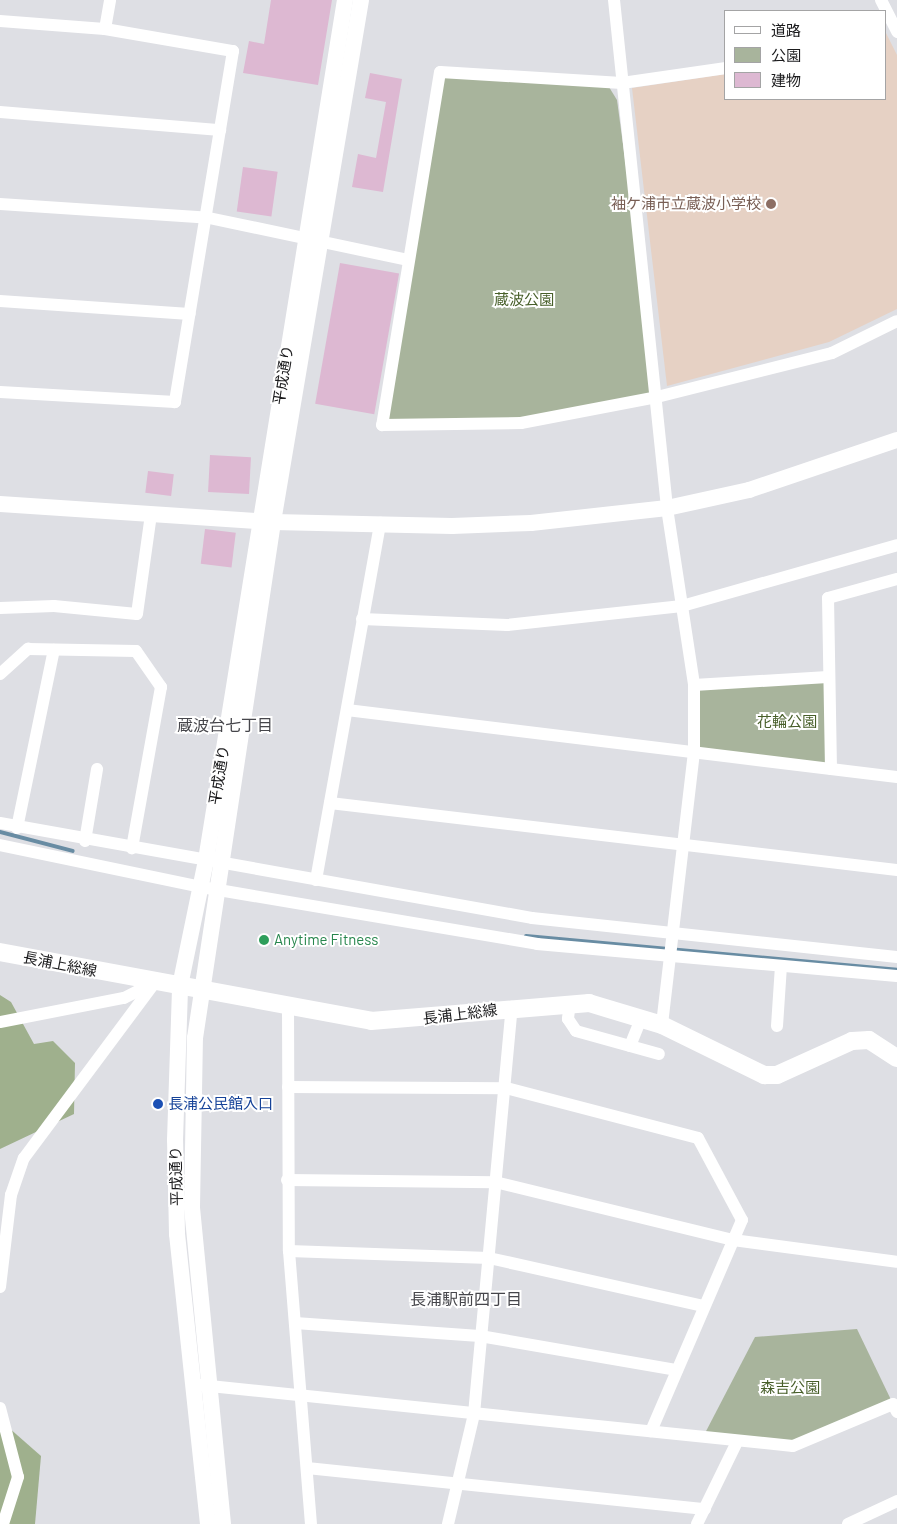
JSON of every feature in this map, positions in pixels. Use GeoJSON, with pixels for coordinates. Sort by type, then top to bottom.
{"type":"FeatureCollection","features":[{"type":"Feature","properties":{"kind":"main road","name":"長浦上総線"},"geometry":{"type":"LineString","coordinates":[[0,952],[155,982],[203,988],[371,1021],[570,1002],[642,1018],[662,1025],[764,1075],[777,1075],[852,1040],[869,1040],[897,1058]]}},
{"type":"Feature","properties":{"kind":"street"},"geometry":{"type":"LineString","coordinates":[[105,29],[110,0]]}},
{"type":"Feature","properties":{"kind":"street","name":"平成通り"},"geometry":{"type":"LineString","coordinates":[[313,242],[346,0]]}},
{"type":"Feature","properties":{"kind":"street","name":"平成通り"},"geometry":{"type":"LineString","coordinates":[[223,1524],[176,1215],[180,986],[201,887],[213,861],[266,522],[313,242],[361,0]]}},
{"type":"Feature","properties":{"kind":"street"},"geometry":{"type":"LineString","coordinates":[[614,0],[657,397],[667,508],[694,685],[694,752],[662,1025]]}},
{"type":"Feature","properties":{"kind":"street"},"geometry":{"type":"LineString","coordinates":[[887,6],[897,32]]}},
{"type":"Feature","properties":{"kind":"street"},"geometry":{"type":"LineString","coordinates":[[0,21],[105,29],[233,51],[220,130],[209,218],[190,314],[176,402],[0,392]]}},
{"type":"Feature","properties":{"kind":"street"},"geometry":{"type":"LineString","coordinates":[[724,68],[622,83],[440,72],[382,425],[521,423],[657,397],[832,353],[897,321]]}},
{"type":"Feature","properties":{"kind":"street"},"geometry":{"type":"LineString","coordinates":[[0,112],[220,130]]}},
{"type":"Feature","properties":{"kind":"street"},"geometry":{"type":"LineString","coordinates":[[0,204],[209,218],[313,242],[409,260]]}},
{"type":"Feature","properties":{"kind":"street"},"geometry":{"type":"LineString","coordinates":[[0,301],[190,314]]}},
{"type":"Feature","properties":{"kind":"street"},"geometry":{"type":"LineString","coordinates":[[0,504],[266,522],[531,523],[667,508],[748,490],[897,440]]}},
{"type":"Feature","properties":{"kind":"street"},"geometry":{"type":"LineString","coordinates":[[0,608],[54,606],[137,614],[151,514]]}},
{"type":"Feature","properties":{"kind":"street"},"geometry":{"type":"LineString","coordinates":[[316,880],[380,523]]}},
{"type":"Feature","properties":{"kind":"street"},"geometry":{"type":"LineString","coordinates":[[362,619],[507,625],[682,606],[897,545]]}},
{"type":"Feature","properties":{"kind":"street"},"geometry":{"type":"LineString","coordinates":[[831,769],[828,598],[897,579]]}},
{"type":"Feature","properties":{"kind":"street"},"geometry":{"type":"LineString","coordinates":[[0,674],[28,649],[136,651],[161,687],[132,848]]}},
{"type":"Feature","properties":{"kind":"street"},"geometry":{"type":"LineString","coordinates":[[18,828],[54,650]]}},
{"type":"Feature","properties":{"kind":"street"},"geometry":{"type":"LineString","coordinates":[[694,685],[828,677]]}},
{"type":"Feature","properties":{"kind":"street"},"geometry":{"type":"LineString","coordinates":[[347,710],[897,777]]}},
{"type":"Feature","properties":{"kind":"street"},"geometry":{"type":"LineString","coordinates":[[85,841],[98,769]]}},
{"type":"Feature","properties":{"kind":"street"},"geometry":{"type":"LineString","coordinates":[[330,803],[897,870]]}},
{"type":"Feature","properties":{"kind":"street"},"geometry":{"type":"LineString","coordinates":[[0,823],[85,841],[213,861],[532,918],[674,930],[897,957]]}},
{"type":"Feature","properties":{"kind":"street"},"geometry":{"type":"LineString","coordinates":[[0,845],[217,890],[536,944],[897,976]]}},
{"type":"Feature","properties":{"kind":"street","name":"平成通り"},"geometry":{"type":"LineString","coordinates":[[208,1524],[190,1135],[195,1038],[217,890],[213,861]]}},
{"type":"Feature","properties":{"kind":"street"},"geometry":{"type":"LineString","coordinates":[[777,1026],[781,966]]}},
{"type":"Feature","properties":{"kind":"street"},"geometry":{"type":"LineString","coordinates":[[0,1022],[124,998],[155,982]]}},
{"type":"Feature","properties":{"kind":"street"},"geometry":{"type":"LineString","coordinates":[[0,1287],[11,1195],[24,1158],[155,982]]}},
{"type":"Feature","properties":{"kind":"street"},"geometry":{"type":"LineString","coordinates":[[570,1002],[568,1019],[576,1031],[659,1054]]}},
{"type":"Feature","properties":{"kind":"street"},"geometry":{"type":"LineString","coordinates":[[288,1006],[287,1180],[290,1251],[311,1524]]}},
{"type":"Feature","properties":{"kind":"street"},"geometry":{"type":"LineString","coordinates":[[448,1524],[456,1483],[474,1414],[495,1182],[506,1088],[512,1007]]}},
{"type":"Feature","properties":{"kind":"street"},"geometry":{"type":"LineString","coordinates":[[630,1046],[642,1018]]}},
{"type":"Feature","properties":{"kind":"street"},"geometry":{"type":"LineString","coordinates":[[288,1087],[506,1088],[698,1138],[742,1220],[703,1306],[651,1430]]}},
{"type":"Feature","properties":{"kind":"street"},"geometry":{"type":"LineString","coordinates":[[287,1180],[495,1182],[733,1240],[897,1262]]}},
{"type":"Feature","properties":{"kind":"street"},"geometry":{"type":"LineString","coordinates":[[290,1251],[489,1258],[703,1306]]}},
{"type":"Feature","properties":{"kind":"street"},"geometry":{"type":"LineString","coordinates":[[295,1323],[480,1336],[677,1370]]}},
{"type":"Feature","properties":{"kind":"street"},"geometry":{"type":"LineString","coordinates":[[201,1385],[301,1397],[651,1430],[737,1442],[793,1446],[893,1404],[897,1412]]}},
{"type":"Feature","properties":{"kind":"street"},"geometry":{"type":"LineString","coordinates":[[0,1408],[18,1477],[3,1524]]}},
{"type":"Feature","properties":{"kind":"street"},"geometry":{"type":"LineString","coordinates":[[697,1524],[737,1442]]}},
{"type":"Feature","properties":{"kind":"street"},"geometry":{"type":"LineString","coordinates":[[307,1468],[705,1509]]}},
{"type":"Feature","properties":{"kind":"street"},"geometry":{"type":"LineString","coordinates":[[848,1524],[897,1501]]}},
{"type":"Feature","properties":{"kind":"shaded area","name":"袖ケ浦市立蔵波小学校"},"geometry":{"type":"Polygon","coordinates":[[[887,35],[897,55],[897,309],[829,342],[667,386],[632,88],[724,74],[724,100],[887,100],[887,35]]]}},
{"type":"Feature","properties":{"kind":"green space","name":"蔵波公園"},"geometry":{"type":"Polygon","coordinates":[[[440,72],[609,87],[617,100],[657,397],[521,423],[382,425],[440,72]]]}},
{"type":"Feature","properties":{"kind":"green space","name":"花輪公園"},"geometry":{"type":"Polygon","coordinates":[[[828,677],[831,769],[694,752],[694,685],[828,677]]]}},
{"type":"Feature","properties":{"kind":"green space"},"geometry":{"type":"Polygon","coordinates":[[[0,995],[11,1002],[34,1044],[53,1041],[75,1063],[74,1114],[0,1149],[0,995]]]}},
{"type":"Feature","properties":{"kind":"green space","name":"森吉公園"},"geometry":{"type":"Polygon","coordinates":[[[857,1329],[893,1404],[793,1446],[703,1437],[755,1337],[857,1329]]]}},
{"type":"Feature","properties":{"kind":"green space"},"geometry":{"type":"Polygon","coordinates":[[[0,1420],[41,1456],[35,1524],[0,1524],[0,1420]]]}},
{"type":"Feature","properties":{"kind":"building"},"geometry":{"type":"Polygon","coordinates":[[[271,0],[332,0],[318,85],[243,73],[249,41],[264,44],[271,0]]]}},
{"type":"Feature","properties":{"kind":"building"},"geometry":{"type":"Polygon","coordinates":[[[370,73],[402,79],[383,192],[352,187],[358,154],[376,158],[386,102],[365,98],[370,73]]]}},
{"type":"Feature","properties":{"kind":"building"},"geometry":{"type":"Polygon","coordinates":[[[243,167],[278,172],[271,216],[237,212],[243,167]]]}},
{"type":"Feature","properties":{"kind":"building"},"geometry":{"type":"Polygon","coordinates":[[[340,263],[399,273],[374,414],[315,404],[340,263]]]}},
{"type":"Feature","properties":{"kind":"building"},"geometry":{"type":"Polygon","coordinates":[[[210,455],[251,457],[249,494],[208,492],[210,455]]]}},
{"type":"Feature","properties":{"kind":"building"},"geometry":{"type":"Polygon","coordinates":[[[148,471],[174,474],[171,496],[145,493],[148,471]]]}},
{"type":"Feature","properties":{"kind":"building"},"geometry":{"type":"Polygon","coordinates":[[[205,529],[236,533],[232,568],[201,564],[205,529]]]}},
{"type":"Feature","properties":{"kind":"waterway"},"geometry":{"type":"LineString","coordinates":[[0,832],[73,851]]}},
{"type":"Feature","properties":{"kind":"waterway"},"geometry":{"type":"LineString","coordinates":[[526,936],[897,970]]}},
{"type":"Feature","properties":{"kind":"place","name":"袖ケ浦市立蔵波小学校"},"geometry":{"type":"Point","coordinates":[771,204]}},
{"type":"Feature","properties":{"kind":"place","name":"Anytime Fitness"},"geometry":{"type":"Point","coordinates":[264,940]}},
{"type":"Feature","properties":{"kind":"place","name":"長浦公民館入口"},"geometry":{"type":"Point","coordinates":[158,1104]}},
{"type":"Feature","properties":{"kind":"district","name":"蔵波台七丁目"},"geometry":{"type":"Point","coordinates":[225,725]}},
{"type":"Feature","properties":{"kind":"district","name":"長浦駅前四丁目"},"geometry":{"type":"Point","coordinates":[466,1299]}}]}
